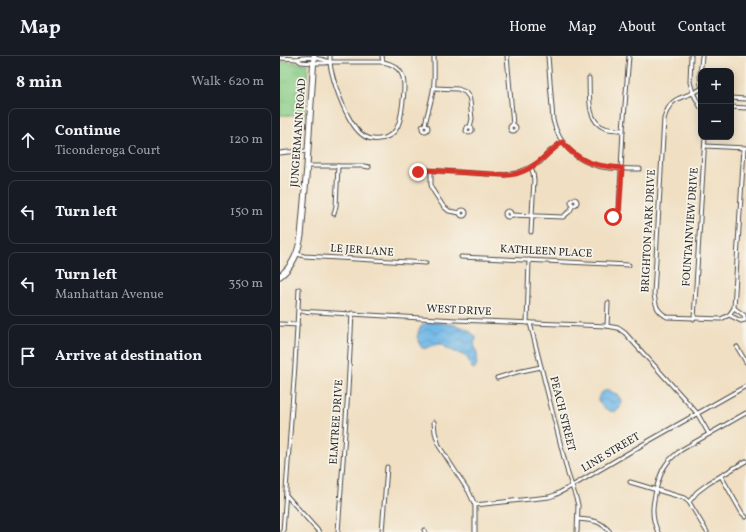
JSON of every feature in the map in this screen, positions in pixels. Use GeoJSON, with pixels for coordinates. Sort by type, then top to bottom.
{"type":"FeatureCollection","features":[{"type":"Feature","properties":{"kind":"main road","name":"JUNGERMANN ROAD"},"geometry":{"type":"LineString","coordinates":[[280,276],[291,265],[297,254],[301,236],[314,59]]}},
{"type":"Feature","properties":{"kind":"street"},"geometry":{"type":"LineString","coordinates":[[280,58],[297,59],[301,62],[314,59],[325,63],[330,62],[383,62],[391,64],[403,77],[405,90],[398,126],[392,134],[386,137],[372,139],[364,136],[358,131],[338,93],[332,75],[330,62],[330,56]]}},
{"type":"Feature","properties":{"kind":"street"},"geometry":{"type":"LineString","coordinates":[[382,56],[383,62]]}},
{"type":"Feature","properties":{"kind":"street"},"geometry":{"type":"LineString","coordinates":[[425,125],[434,88],[434,56]]}},
{"type":"Feature","properties":{"kind":"street"},"geometry":{"type":"LineString","coordinates":[[508,56],[513,125]]}},
{"type":"Feature","properties":{"kind":"street"},"geometry":{"type":"LineString","coordinates":[[548,56],[553,115],[556,129],[562,142],[573,153],[588,162],[603,167],[640,170]]}},
{"type":"Feature","properties":{"kind":"street"},"geometry":{"type":"LineString","coordinates":[[616,217],[619,210],[629,56]]}},
{"type":"Feature","properties":{"kind":"street"},"geometry":{"type":"LineString","coordinates":[[691,56],[690,78],[693,93],[699,104]]}},
{"type":"Feature","properties":{"kind":"street"},"geometry":{"type":"LineString","coordinates":[[701,68],[702,56]]}},
{"type":"Feature","properties":{"kind":"street"},"geometry":{"type":"LineString","coordinates":[[589,78],[590,111],[594,120],[606,129],[623,130]]}},
{"type":"Feature","properties":{"kind":"street"},"geometry":{"type":"LineString","coordinates":[[434,88],[458,89],[465,92],[470,101],[472,119],[470,127]]}},
{"type":"Feature","properties":{"kind":"street","name":"BRIGHTON PARK DRIVE"},"geometry":{"type":"LineString","coordinates":[[698,90],[674,101],[667,110],[664,119],[654,294],[658,309],[667,317],[721,319],[729,315],[740,321],[744,320],[744,315],[734,308]]}},
{"type":"Feature","properties":{"kind":"street"},"geometry":{"type":"LineString","coordinates":[[734,98],[746,99]]}},
{"type":"Feature","properties":{"kind":"street"},"geometry":{"type":"LineString","coordinates":[[734,107],[746,108]]}},
{"type":"Feature","properties":{"kind":"street","name":"FOUNTAINVIEW DRIVE"},"geometry":{"type":"LineString","coordinates":[[694,318],[705,140]]}},
{"type":"Feature","properties":{"kind":"street"},"geometry":{"type":"LineString","coordinates":[[424,170],[510,175],[540,162],[549,152],[562,142]]}},
{"type":"Feature","properties":{"kind":"street"},"geometry":{"type":"LineString","coordinates":[[705,146],[745,148],[734,308],[729,315]]}},
{"type":"Feature","properties":{"kind":"street"},"geometry":{"type":"LineString","coordinates":[[280,153],[308,151]]}},
{"type":"Feature","properties":{"kind":"street"},"geometry":{"type":"LineString","coordinates":[[307,166],[369,167]]}},
{"type":"Feature","properties":{"kind":"street"},"geometry":{"type":"LineString","coordinates":[[334,214],[336,206],[338,166]]}},
{"type":"Feature","properties":{"kind":"street"},"geometry":{"type":"LineString","coordinates":[[531,167],[534,180],[531,232]]}},
{"type":"Feature","properties":{"kind":"street"},"geometry":{"type":"LineString","coordinates":[[431,171],[431,188],[444,208],[460,213]]}},
{"type":"Feature","properties":{"kind":"street"},"geometry":{"type":"LineString","coordinates":[[511,215],[562,217],[570,211],[573,205]]}},
{"type":"Feature","properties":{"kind":"street","name":"LE JER LANE"},"geometry":{"type":"LineString","coordinates":[[297,254],[304,256],[426,263]]}},
{"type":"Feature","properties":{"kind":"street","name":"KATHLEEN PLACE"},"geometry":{"type":"LineString","coordinates":[[461,257],[629,265]]}},
{"type":"Feature","properties":{"kind":"street","name":"PEACH STREET"},"geometry":{"type":"LineString","coordinates":[[529,260],[529,323],[560,443],[578,505],[577,532]]}},
{"type":"Feature","properties":{"kind":"street"},"geometry":{"type":"LineString","coordinates":[[283,532],[299,311],[299,289]]}},
{"type":"Feature","properties":{"kind":"street"},"geometry":{"type":"LineString","coordinates":[[607,326],[608,303]]}},
{"type":"Feature","properties":{"kind":"street","name":"WEST DRIVE"},"geometry":{"type":"LineString","coordinates":[[299,311],[607,326],[618,328],[625,333],[697,413]]}},
{"type":"Feature","properties":{"kind":"street","name":"ELMTREE DRIVE"},"geometry":{"type":"LineString","coordinates":[[338,532],[352,313]]}},
{"type":"Feature","properties":{"kind":"street"},"geometry":{"type":"LineString","coordinates":[[280,324],[298,325]]}},
{"type":"Feature","properties":{"kind":"street"},"geometry":{"type":"LineString","coordinates":[[737,347],[746,362]]}},
{"type":"Feature","properties":{"kind":"street"},"geometry":{"type":"LineString","coordinates":[[497,378],[541,367]]}},
{"type":"Feature","properties":{"kind":"street","name":"LINE STREET"},"geometry":{"type":"LineString","coordinates":[[475,505],[549,497],[555,495],[746,386]]}},
{"type":"Feature","properties":{"kind":"street"},"geometry":{"type":"LineString","coordinates":[[697,413],[709,434]]}},
{"type":"Feature","properties":{"kind":"street"},"geometry":{"type":"LineString","coordinates":[[658,532],[653,517],[653,502],[666,465],[672,457],[681,450],[746,413]]}},
{"type":"Feature","properties":{"kind":"street"},"geometry":{"type":"LineString","coordinates":[[434,422],[439,446],[469,492],[475,505],[475,532]]}},
{"type":"Feature","properties":{"kind":"street"},"geometry":{"type":"LineString","coordinates":[[688,502],[700,489],[746,461]]}},
{"type":"Feature","properties":{"kind":"street"},"geometry":{"type":"LineString","coordinates":[[382,532],[387,467]]}},
{"type":"Feature","properties":{"kind":"street"},"geometry":{"type":"LineString","coordinates":[[721,476],[742,513],[746,517]]}},
{"type":"Feature","properties":{"kind":"street"},"geometry":{"type":"LineString","coordinates":[[630,482],[684,498],[707,532]]}},
{"type":"Feature","properties":{"kind":"street"},"geometry":{"type":"LineString","coordinates":[[286,495],[319,532]]}},
{"type":"Feature","properties":{"kind":"street"},"geometry":{"type":"LineString","coordinates":[[578,519],[594,520],[605,526],[610,532]]}},
{"type":"Feature","properties":{"kind":"green space"},"geometry":{"type":"Polygon","coordinates":[[[280,61],[308,64],[305,116],[280,115],[280,61]]]}},
{"type":"Feature","properties":{"kind":"water"},"geometry":{"type":"Polygon","coordinates":[[[434,322],[459,326],[468,330],[476,337],[474,344],[478,358],[475,368],[473,369],[471,367],[465,356],[448,349],[442,344],[428,348],[424,348],[420,345],[417,338],[420,328],[424,324],[434,322]]]}},
{"type":"Feature","properties":{"kind":"water"},"geometry":{"type":"Polygon","coordinates":[[[608,390],[618,395],[621,400],[621,406],[616,411],[604,408],[598,401],[601,394],[608,390]]]}},
{"type":"Feature","properties":{"kind":"route"},"geometry":{"type":"LineString","coordinates":[[418,172],[421,173],[424,170],[439,170],[505,175],[513,174],[540,162],[545,155],[562,142],[580,158],[597,166],[622,168],[619,212],[616,217],[613,217]]}}]}
